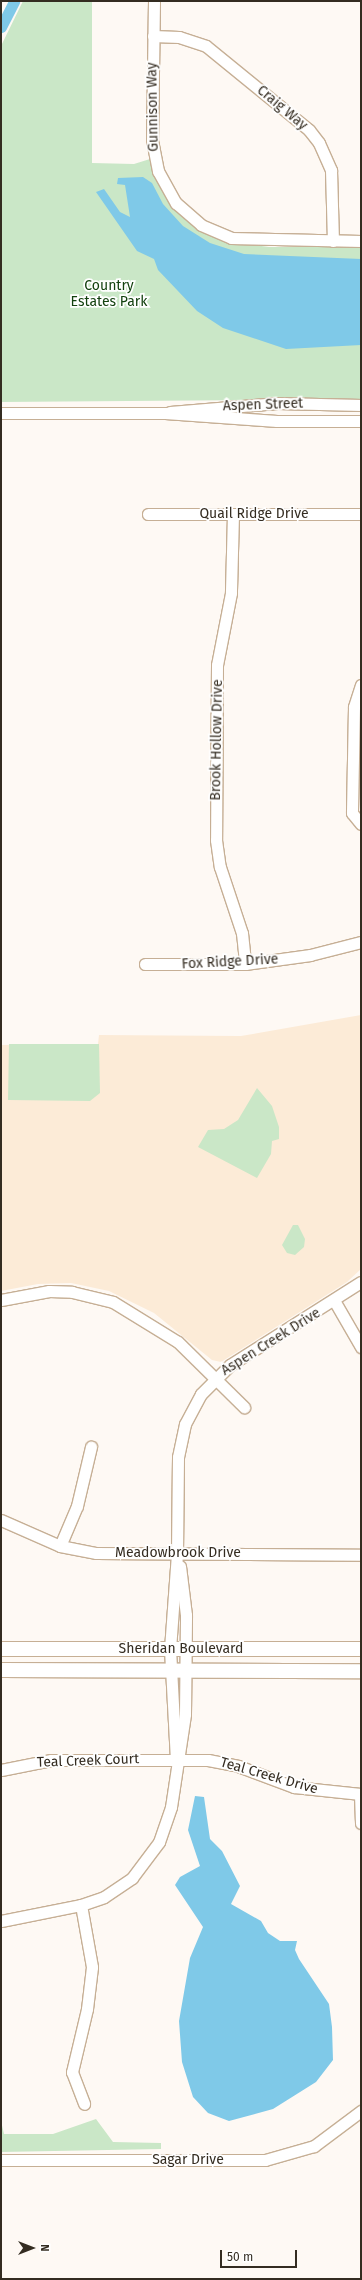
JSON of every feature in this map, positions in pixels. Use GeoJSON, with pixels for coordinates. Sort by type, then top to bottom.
{"type":"FeatureCollection","features":[{"type":"Feature","properties":{"kind":"main road","name":"Sheridan Boulevard"},"geometry":{"type":"LineString","coordinates":[[1,1649],[361,1649]]}},
{"type":"Feature","properties":{"kind":"main road","name":"Sheridan Boulevard"},"geometry":{"type":"LineString","coordinates":[[1,1670],[361,1671]]}},
{"type":"Feature","properties":{"kind":"street","name":"Gunnison Way"},"geometry":{"type":"LineString","coordinates":[[154,1],[153,155],[165,188],[176,203],[201,224],[231,238],[361,242]]}},
{"type":"Feature","properties":{"kind":"street","name":"Craig Way"},"geometry":{"type":"LineString","coordinates":[[153,36],[179,37],[206,46],[309,130],[319,142],[331,170],[333,241]]}},
{"type":"Feature","properties":{"kind":"street","name":"Aspen Street"},"geometry":{"type":"LineString","coordinates":[[165,413],[186,408],[278,403],[361,405]]}},
{"type":"Feature","properties":{"kind":"street","name":"Aspen Street"},"geometry":{"type":"LineString","coordinates":[[1,413],[165,413],[269,421],[361,421]]}},
{"type":"Feature","properties":{"kind":"street","name":"Quail Ridge Drive"},"geometry":{"type":"LineString","coordinates":[[148,514],[361,514]]}},
{"type":"Feature","properties":{"kind":"street","name":"Brook Hollow Drive"},"geometry":{"type":"LineString","coordinates":[[233,514],[231,592],[217,665],[216,840],[220,867],[242,933],[245,964]]}},
{"type":"Feature","properties":{"kind":"street"},"geometry":{"type":"LineString","coordinates":[[361,685],[354,707],[352,813],[361,824]]}},
{"type":"Feature","properties":{"kind":"street","name":"Fox Ridge Drive"},"geometry":{"type":"LineString","coordinates":[[144,964],[245,964],[310,955],[361,942]]}},
{"type":"Feature","properties":{"kind":"street","name":"Aspen Creek Drive"},"geometry":{"type":"LineString","coordinates":[[176,1760],[170,1649],[178,1553],[180,1440],[192,1408],[216,1377],[335,1302],[361,1282]]}},
{"type":"Feature","properties":{"kind":"street"},"geometry":{"type":"LineString","coordinates":[[1,1300],[49,1291],[72,1292],[113,1302],[154,1324],[216,1377],[244,1407]]}},
{"type":"Feature","properties":{"kind":"street"},"geometry":{"type":"LineString","coordinates":[[335,1302],[361,1347]]}},
{"type":"Feature","properties":{"kind":"street"},"geometry":{"type":"LineString","coordinates":[[60,1546],[81,1494],[91,1447]]}},
{"type":"Feature","properties":{"kind":"street","name":"Meadowbrook Drive"},"geometry":{"type":"LineString","coordinates":[[1,1520],[60,1546],[96,1553],[361,1555]]}},
{"type":"Feature","properties":{"kind":"street","name":"Aspen Creek Drive"},"geometry":{"type":"LineString","coordinates":[[1,1921],[81,1905],[119,1888],[152,1855],[167,1824],[176,1760],[185,1714],[186,1616],[178,1553]]}},
{"type":"Feature","properties":{"kind":"street","name":"Teal Creek Court"},"geometry":{"type":"LineString","coordinates":[[1,1770],[51,1760],[176,1760]]}},
{"type":"Feature","properties":{"kind":"street","name":"Teal Creek Drive"},"geometry":{"type":"LineString","coordinates":[[176,1760],[223,1762],[294,1787],[361,1794]]}},
{"type":"Feature","properties":{"kind":"street"},"geometry":{"type":"LineString","coordinates":[[361,1794],[361,1823]]}},
{"type":"Feature","properties":{"kind":"street"},"geometry":{"type":"LineString","coordinates":[[81,1905],[92,1967],[72,2072],[84,2104]]}},
{"type":"Feature","properties":{"kind":"street","name":"Sagar Drive"},"geometry":{"type":"LineString","coordinates":[[1,2160],[265,2160],[314,2146],[361,2111]]}},
{"type":"Feature","properties":{"kind":"shaded area"},"geometry":{"type":"Polygon","coordinates":[[[361,1015],[361,1269],[347,1282],[221,1362],[212,1360],[154,1313],[109,1291],[71,1283],[38,1284],[1,1291],[1,1045],[98,1044],[99,1035],[241,1036],[361,1015]]]}},
{"type":"Feature","properties":{"kind":"green space","name":"Country Estates Park"},"geometry":{"type":"Polygon","coordinates":[[[23,1],[92,1],[92,163],[134,164],[150,159],[154,175],[171,205],[195,226],[230,242],[269,247],[361,247],[361,399],[1,402],[1,46],[23,1]]]}},
{"type":"Feature","properties":{"kind":"green space"},"geometry":{"type":"Polygon","coordinates":[[[9,1044],[99,1044],[100,1093],[90,1101],[8,1100],[9,1044]]]}},
{"type":"Feature","properties":{"kind":"green space"},"geometry":{"type":"Polygon","coordinates":[[[257,1088],[272,1106],[279,1127],[279,1139],[272,1141],[271,1154],[257,1178],[198,1147],[208,1130],[224,1129],[238,1120],[257,1088]]]}},
{"type":"Feature","properties":{"kind":"green space"},"geometry":{"type":"Polygon","coordinates":[[[293,1225],[298,1225],[305,1239],[304,1247],[295,1255],[287,1253],[282,1245],[293,1225]]]}},
{"type":"Feature","properties":{"kind":"green space"},"geometry":{"type":"Polygon","coordinates":[[[96,2119],[113,2142],[161,2143],[161,2149],[1,2152],[1,2121],[4,2134],[53,2134],[96,2119]]]}},
{"type":"Feature","properties":{"kind":"water"},"geometry":{"type":"Polygon","coordinates":[[[143,177],[152,183],[163,204],[183,226],[210,243],[244,254],[361,259],[361,345],[286,349],[223,328],[197,311],[158,270],[154,259],[137,251],[96,192],[104,189],[120,212],[130,217],[125,185],[117,184],[118,178],[143,177]]]}},
{"type":"Feature","properties":{"kind":"water"},"geometry":{"type":"Polygon","coordinates":[[[195,1796],[204,1797],[210,1839],[222,1851],[240,1886],[231,1904],[261,1921],[268,1933],[280,1941],[297,1941],[295,1950],[299,1959],[329,2004],[332,2027],[333,2060],[316,2082],[273,2109],[229,2121],[208,2113],[193,2097],[182,2062],[179,2021],[190,1958],[203,1927],[175,1885],[180,1877],[200,1866],[188,1830],[195,1796]]]}},
{"type":"Feature","properties":{"kind":"waterway"},"geometry":{"type":"LineString","coordinates":[[1,27],[14,1]]}}]}
